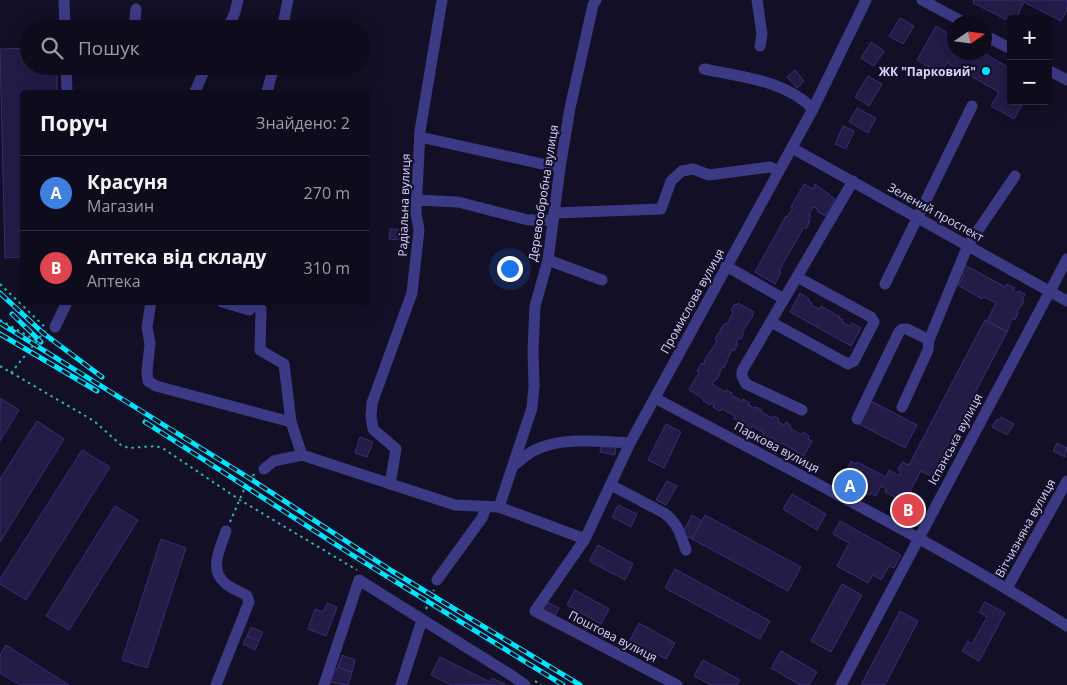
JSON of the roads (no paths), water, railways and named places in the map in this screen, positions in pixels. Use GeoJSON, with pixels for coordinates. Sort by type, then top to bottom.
{"type":"FeatureCollection","features":[{"type":"Feature","properties":{"kind":"street"},"geometry":{"type":"LineString","coordinates":[[64,0],[65,20]]}},
{"type":"Feature","properties":{"kind":"street"},"geometry":{"type":"LineString","coordinates":[[232,20],[238,0]]}},
{"type":"Feature","properties":{"kind":"street"},"geometry":{"type":"LineString","coordinates":[[284,20],[288,0]]}},
{"type":"Feature","properties":{"kind":"street","name":"Радіальна вулиця"},"geometry":{"type":"LineString","coordinates":[[390,484],[396,449],[373,429],[372,403],[412,293],[420,230],[416,213],[416,200],[420,137],[442,0]]}},
{"type":"Feature","properties":{"kind":"street","name":"Деревообробна вулиця"},"geometry":{"type":"LineString","coordinates":[[499,507],[532,408],[535,306],[548,260],[560,168],[572,99],[593,5],[596,0]]}},
{"type":"Feature","properties":{"kind":"street"},"geometry":{"type":"LineString","coordinates":[[757,0],[762,34],[760,46]]}},
{"type":"Feature","properties":{"kind":"street","name":"Промислова вулиця"},"geometry":{"type":"LineString","coordinates":[[535,611],[585,539],[630,443],[813,109],[866,0]]}},
{"type":"Feature","properties":{"kind":"street"},"geometry":{"type":"LineString","coordinates":[[922,0],[950,15]]}},
{"type":"Feature","properties":{"kind":"street"},"geometry":{"type":"LineString","coordinates":[[135,20],[136,9]]}},
{"type":"Feature","properties":{"kind":"street"},"geometry":{"type":"LineString","coordinates":[[992,39],[1007,47]]}},
{"type":"Feature","properties":{"kind":"street"},"geometry":{"type":"LineString","coordinates":[[704,69],[775,84],[803,98],[813,109]]}},
{"type":"Feature","properties":{"kind":"street"},"geometry":{"type":"LineString","coordinates":[[1052,72],[1067,80]]}},
{"type":"Feature","properties":{"kind":"street"},"geometry":{"type":"LineString","coordinates":[[66,75],[67,90]]}},
{"type":"Feature","properties":{"kind":"street"},"geometry":{"type":"LineString","coordinates":[[196,90],[202,75]]}},
{"type":"Feature","properties":{"kind":"street"},"geometry":{"type":"LineString","coordinates":[[268,90],[272,75]]}},
{"type":"Feature","properties":{"kind":"street"},"geometry":{"type":"LineString","coordinates":[[885,284],[972,106]]}},
{"type":"Feature","properties":{"kind":"street"},"geometry":{"type":"LineString","coordinates":[[420,137],[560,168]]}},
{"type":"Feature","properties":{"kind":"street","name":"Зелений проспект"},"geometry":{"type":"LineString","coordinates":[[792,148],[1067,301]]}},
{"type":"Feature","properties":{"kind":"street"},"geometry":{"type":"LineString","coordinates":[[416,200],[458,202],[528,220],[553,216],[662,208],[671,181],[682,171],[693,169],[709,175],[770,167],[779,171]]}},
{"type":"Feature","properties":{"kind":"street"},"geometry":{"type":"LineString","coordinates":[[902,407],[928,350],[929,340],[968,245],[1015,176]]}},
{"type":"Feature","properties":{"kind":"street"},"geometry":{"type":"LineString","coordinates":[[802,410],[746,384],[742,371],[853,181]]}},
{"type":"Feature","properties":{"kind":"street","name":"Іспанська вулиця"},"geometry":{"type":"LineString","coordinates":[[841,685],[1067,259]]}},
{"type":"Feature","properties":{"kind":"street"},"geometry":{"type":"LineString","coordinates":[[548,260],[602,280]]}},
{"type":"Feature","properties":{"kind":"street"},"geometry":{"type":"LineString","coordinates":[[726,266],[784,299]]}},
{"type":"Feature","properties":{"kind":"street"},"geometry":{"type":"LineString","coordinates":[[770,322],[848,364],[854,361],[874,322],[872,317],[797,276]]}},
{"type":"Feature","properties":{"kind":"street"},"geometry":{"type":"LineString","coordinates":[[56,327],[66,305]]}},
{"type":"Feature","properties":{"kind":"street"},"geometry":{"type":"LineString","coordinates":[[151,305],[147,327],[150,344],[147,371],[148,381],[156,386],[291,422]]}},
{"type":"Feature","properties":{"kind":"street"},"geometry":{"type":"LineString","coordinates":[[232,305],[249,310],[253,305]]}},
{"type":"Feature","properties":{"kind":"street"},"geometry":{"type":"LineString","coordinates":[[255,305],[261,309],[260,350],[284,364],[291,422],[302,455]]}},
{"type":"Feature","properties":{"kind":"street"},"geometry":{"type":"LineString","coordinates":[[857,419],[899,332],[902,329],[907,329],[929,340]]}},
{"type":"Feature","properties":{"kind":"street","name":"Паркова вулиця"},"geometry":{"type":"LineString","coordinates":[[655,398],[918,538],[1007,588],[1067,626]]}},
{"type":"Feature","properties":{"kind":"street"},"geometry":{"type":"LineString","coordinates":[[514,465],[533,451],[562,442],[630,443]]}},
{"type":"Feature","properties":{"kind":"street"},"geometry":{"type":"LineString","coordinates":[[264,469],[274,461],[302,455],[455,505],[499,507],[585,539]]}},
{"type":"Feature","properties":{"kind":"street","name":"Вітчизняна вулиця"},"geometry":{"type":"LineString","coordinates":[[1007,588],[1067,481]]}},
{"type":"Feature","properties":{"kind":"street"},"geometry":{"type":"LineString","coordinates":[[611,484],[664,512],[672,519],[676,523],[686,550]]}},
{"type":"Feature","properties":{"kind":"street"},"geometry":{"type":"LineString","coordinates":[[437,580],[482,518],[486,507]]}},
{"type":"Feature","properties":{"kind":"street"},"geometry":{"type":"LineString","coordinates":[[216,685],[249,602],[244,594],[227,585],[218,573],[216,559],[226,532]]}},
{"type":"Feature","properties":{"kind":"street"},"geometry":{"type":"LineString","coordinates":[[324,685],[361,577],[422,620],[511,675],[527,681]]}},
{"type":"Feature","properties":{"kind":"street","name":"Поштова вулиця"},"geometry":{"type":"LineString","coordinates":[[535,611],[677,685]]}},
{"type":"Feature","properties":{"kind":"street"},"geometry":{"type":"LineString","coordinates":[[401,685],[422,620]]}},
{"type":"Feature","properties":{"kind":"railway"},"geometry":{"type":"LineString","coordinates":[[0,293],[43,333],[102,377]]}},
{"type":"Feature","properties":{"kind":"railway"},"geometry":{"type":"LineString","coordinates":[[12,314],[41,342]]}},
{"type":"Feature","properties":{"kind":"railway"},"geometry":{"type":"LineString","coordinates":[[0,323],[249,478],[392,571],[580,685]]}},
{"type":"Feature","properties":{"kind":"railway"},"geometry":{"type":"LineString","coordinates":[[0,334],[97,391]]}},
{"type":"Feature","properties":{"kind":"railway"},"geometry":{"type":"LineString","coordinates":[[145,422],[349,553],[563,685]]}},
{"type":"Feature","properties":{"kind":"place","name":"ЖК \"Парковий\""},"geometry":{"type":"Point","coordinates":[986,71]}},
{"type":"Feature","properties":{"kind":"place","name":"Красуня"},"geometry":{"type":"Point","coordinates":[850,486]}},
{"type":"Feature","properties":{"kind":"place","name":"Аптека від складу"},"geometry":{"type":"Point","coordinates":[908,510]}}]}
